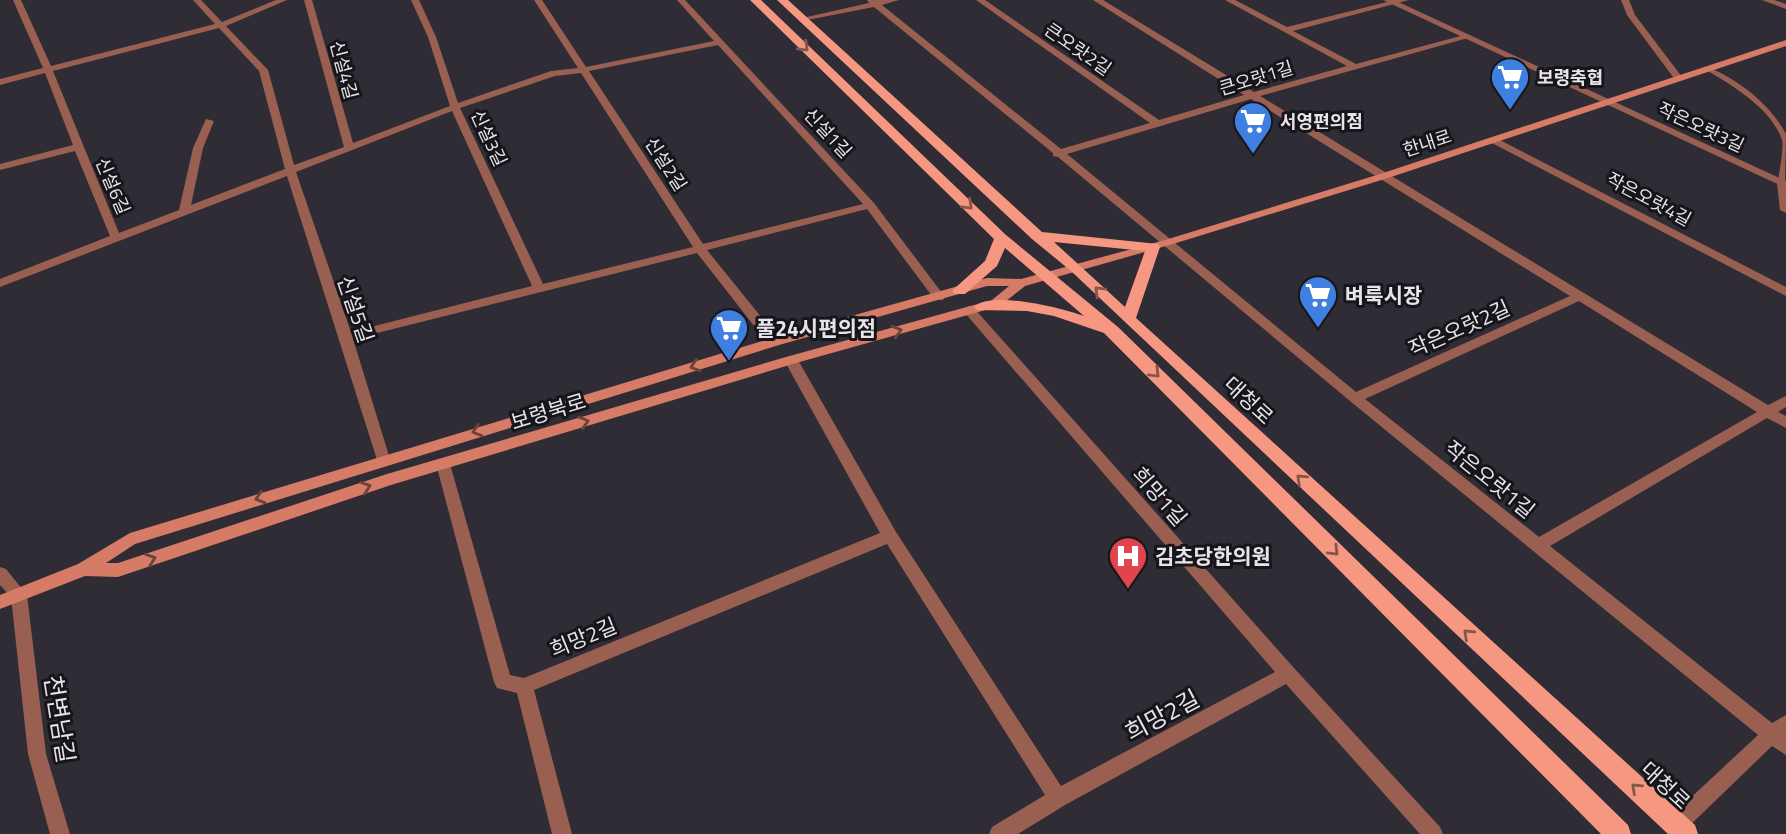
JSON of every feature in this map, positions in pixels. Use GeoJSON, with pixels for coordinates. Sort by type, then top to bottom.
{"type":"FeatureCollection","features":[{"type":"Feature","properties":{"kind":"main road"},"geometry":{"type":"LineString","coordinates":[[755,0],[1001,238],[1112,331],[1619,834]]}},
{"type":"Feature","properties":{"kind":"main road","name":"대청로"},"geometry":{"type":"LineString","coordinates":[[782,0],[1037,236],[1076,268],[1681,829]]}},
{"type":"Feature","properties":{"kind":"main road","name":"한내로"},"geometry":{"type":"LineString","coordinates":[[1076,268],[1169,243],[1384,176],[1786,43]]}},
{"type":"Feature","properties":{"kind":"main road"},"geometry":{"type":"LineString","coordinates":[[1037,236],[1153,247],[1128,319]]}},
{"type":"Feature","properties":{"kind":"main road"},"geometry":{"type":"LineString","coordinates":[[960,290],[992,263],[1001,238]]}},
{"type":"Feature","properties":{"kind":"main road","name":"보령북로"},"geometry":{"type":"LineString","coordinates":[[0,602],[84,569],[130,539],[383,459],[774,342],[987,282],[1021,283],[1076,268]]}},
{"type":"Feature","properties":{"kind":"main road","name":"보령북로"},"geometry":{"type":"LineString","coordinates":[[84,569],[118,570],[387,480],[791,360],[996,303],[1021,283]]}},
{"type":"Feature","properties":{"kind":"main road"},"geometry":{"type":"LineString","coordinates":[[975,308],[1027,306],[1057,312],[1112,331]]}},
{"type":"Feature","properties":{"kind":"street","name":"신설6길"},"geometry":{"type":"LineString","coordinates":[[0,283],[116,238],[77,147],[50,70],[17,0]]}},
{"type":"Feature","properties":{"kind":"street","name":"신설5길"},"geometry":{"type":"LineString","coordinates":[[197,0],[262,70],[321,267],[346,337],[383,459]]}},
{"type":"Feature","properties":{"kind":"street"},"geometry":{"type":"LineString","coordinates":[[0,82],[222,25],[283,0]]}},
{"type":"Feature","properties":{"kind":"street","name":"신설4길"},"geometry":{"type":"LineString","coordinates":[[308,0],[349,148]]}},
{"type":"Feature","properties":{"kind":"street","name":"신설3길"},"geometry":{"type":"LineString","coordinates":[[415,0],[432,37],[455,107],[538,287]]}},
{"type":"Feature","properties":{"kind":"street","name":"신설2길"},"geometry":{"type":"LineString","coordinates":[[538,0],[701,250],[774,342]]}},
{"type":"Feature","properties":{"kind":"street","name":"신설1길"},"geometry":{"type":"LineString","coordinates":[[681,0],[870,205],[939,297]]}},
{"type":"Feature","properties":{"kind":"street"},"geometry":{"type":"LineString","coordinates":[[802,19],[873,2],[895,0]]}},
{"type":"Feature","properties":{"kind":"street","name":"큰오랏2길"},"geometry":{"type":"LineString","coordinates":[[980,0],[1159,125]]}},
{"type":"Feature","properties":{"kind":"street"},"geometry":{"type":"LineString","coordinates":[[1097,0],[1786,423]]}},
{"type":"Feature","properties":{"kind":"street"},"geometry":{"type":"LineString","coordinates":[[1229,0],[1354,66]]}},
{"type":"Feature","properties":{"kind":"street"},"geometry":{"type":"LineString","coordinates":[[1286,30],[1390,1],[1405,0]]}},
{"type":"Feature","properties":{"kind":"street"},"geometry":{"type":"LineString","coordinates":[[1625,0],[1631,15],[1679,79]]}},
{"type":"Feature","properties":{"kind":"street"},"geometry":{"type":"LineString","coordinates":[[1766,0],[1786,7]]}},
{"type":"Feature","properties":{"kind":"street","name":"작은오랏3길"},"geometry":{"type":"LineString","coordinates":[[1390,1],[1784,183]]}},
{"type":"Feature","properties":{"kind":"street"},"geometry":{"type":"LineString","coordinates":[[873,2],[1169,243]]}},
{"type":"Feature","properties":{"kind":"street","name":"큰오랏1길"},"geometry":{"type":"LineString","coordinates":[[1057,154],[1253,95],[1465,36]]}},
{"type":"Feature","properties":{"kind":"street"},"geometry":{"type":"LineString","coordinates":[[116,238],[455,107],[554,73],[583,70],[721,42]]}},
{"type":"Feature","properties":{"kind":"street"},"geometry":{"type":"LineString","coordinates":[[184,212],[198,148],[209,121]]}},
{"type":"Feature","properties":{"kind":"street","name":"작은오랏4길"},"geometry":{"type":"LineString","coordinates":[[1494,139],[1786,292]]}},
{"type":"Feature","properties":{"kind":"street"},"geometry":{"type":"LineString","coordinates":[[0,167],[77,147]]}},
{"type":"Feature","properties":{"kind":"street"},"geometry":{"type":"LineString","coordinates":[[1784,183],[1786,209]]}},
{"type":"Feature","properties":{"kind":"street"},"geometry":{"type":"LineString","coordinates":[[346,337],[538,287],[701,250],[870,205]]}},
{"type":"Feature","properties":{"kind":"street","name":"작은오랏1길"},"geometry":{"type":"LineString","coordinates":[[1169,243],[1355,398],[1781,735]]}},
{"type":"Feature","properties":{"kind":"street","name":"작은오랏2길"},"geometry":{"type":"LineString","coordinates":[[1355,398],[1580,296]]}},
{"type":"Feature","properties":{"kind":"street","name":"희망1길"},"geometry":{"type":"LineString","coordinates":[[975,308],[1288,674],[1433,834]]}},
{"type":"Feature","properties":{"kind":"street"},"geometry":{"type":"LineString","coordinates":[[791,360],[890,536],[1058,798]]}},
{"type":"Feature","properties":{"kind":"street"},"geometry":{"type":"LineString","coordinates":[[1539,545],[1786,401]]}},
{"type":"Feature","properties":{"kind":"street"},"geometry":{"type":"LineString","coordinates":[[443,464],[503,682],[524,686],[562,834]]}},
{"type":"Feature","properties":{"kind":"street","name":"희망2길"},"geometry":{"type":"LineString","coordinates":[[524,686],[890,536]]}},
{"type":"Feature","properties":{"kind":"street"},"geometry":{"type":"LineString","coordinates":[[0,574],[19,595]]}},
{"type":"Feature","properties":{"kind":"street","name":"천변남길"},"geometry":{"type":"LineString","coordinates":[[19,595],[37,754],[60,834]]}},
{"type":"Feature","properties":{"kind":"street","name":"희망2길"},"geometry":{"type":"LineString","coordinates":[[999,834],[1058,798],[1288,674]]}},
{"type":"Feature","properties":{"kind":"street"},"geometry":{"type":"LineString","coordinates":[[1681,829],[1781,735]]}},
{"type":"Feature","properties":{"kind":"lane"},"geometry":{"type":"LineString","coordinates":[[1708,69],[1744,90],[1777,122],[1786,142],[1784,183]]}},
{"type":"Feature","properties":{"kind":"place","name":"보령축협"},"geometry":{"type":"Point","coordinates":[1510,111]}},
{"type":"Feature","properties":{"kind":"place","name":"서영편의점"},"geometry":{"type":"Point","coordinates":[1253,155]}},
{"type":"Feature","properties":{"kind":"place","name":"벼룩시장"},"geometry":{"type":"Point","coordinates":[1318,329]}},
{"type":"Feature","properties":{"kind":"place","name":"풀24시편의점"},"geometry":{"type":"Point","coordinates":[729,362]}},
{"type":"Feature","properties":{"kind":"place","name":"김초당한의원"},"geometry":{"type":"Point","coordinates":[1128,590]}}]}
